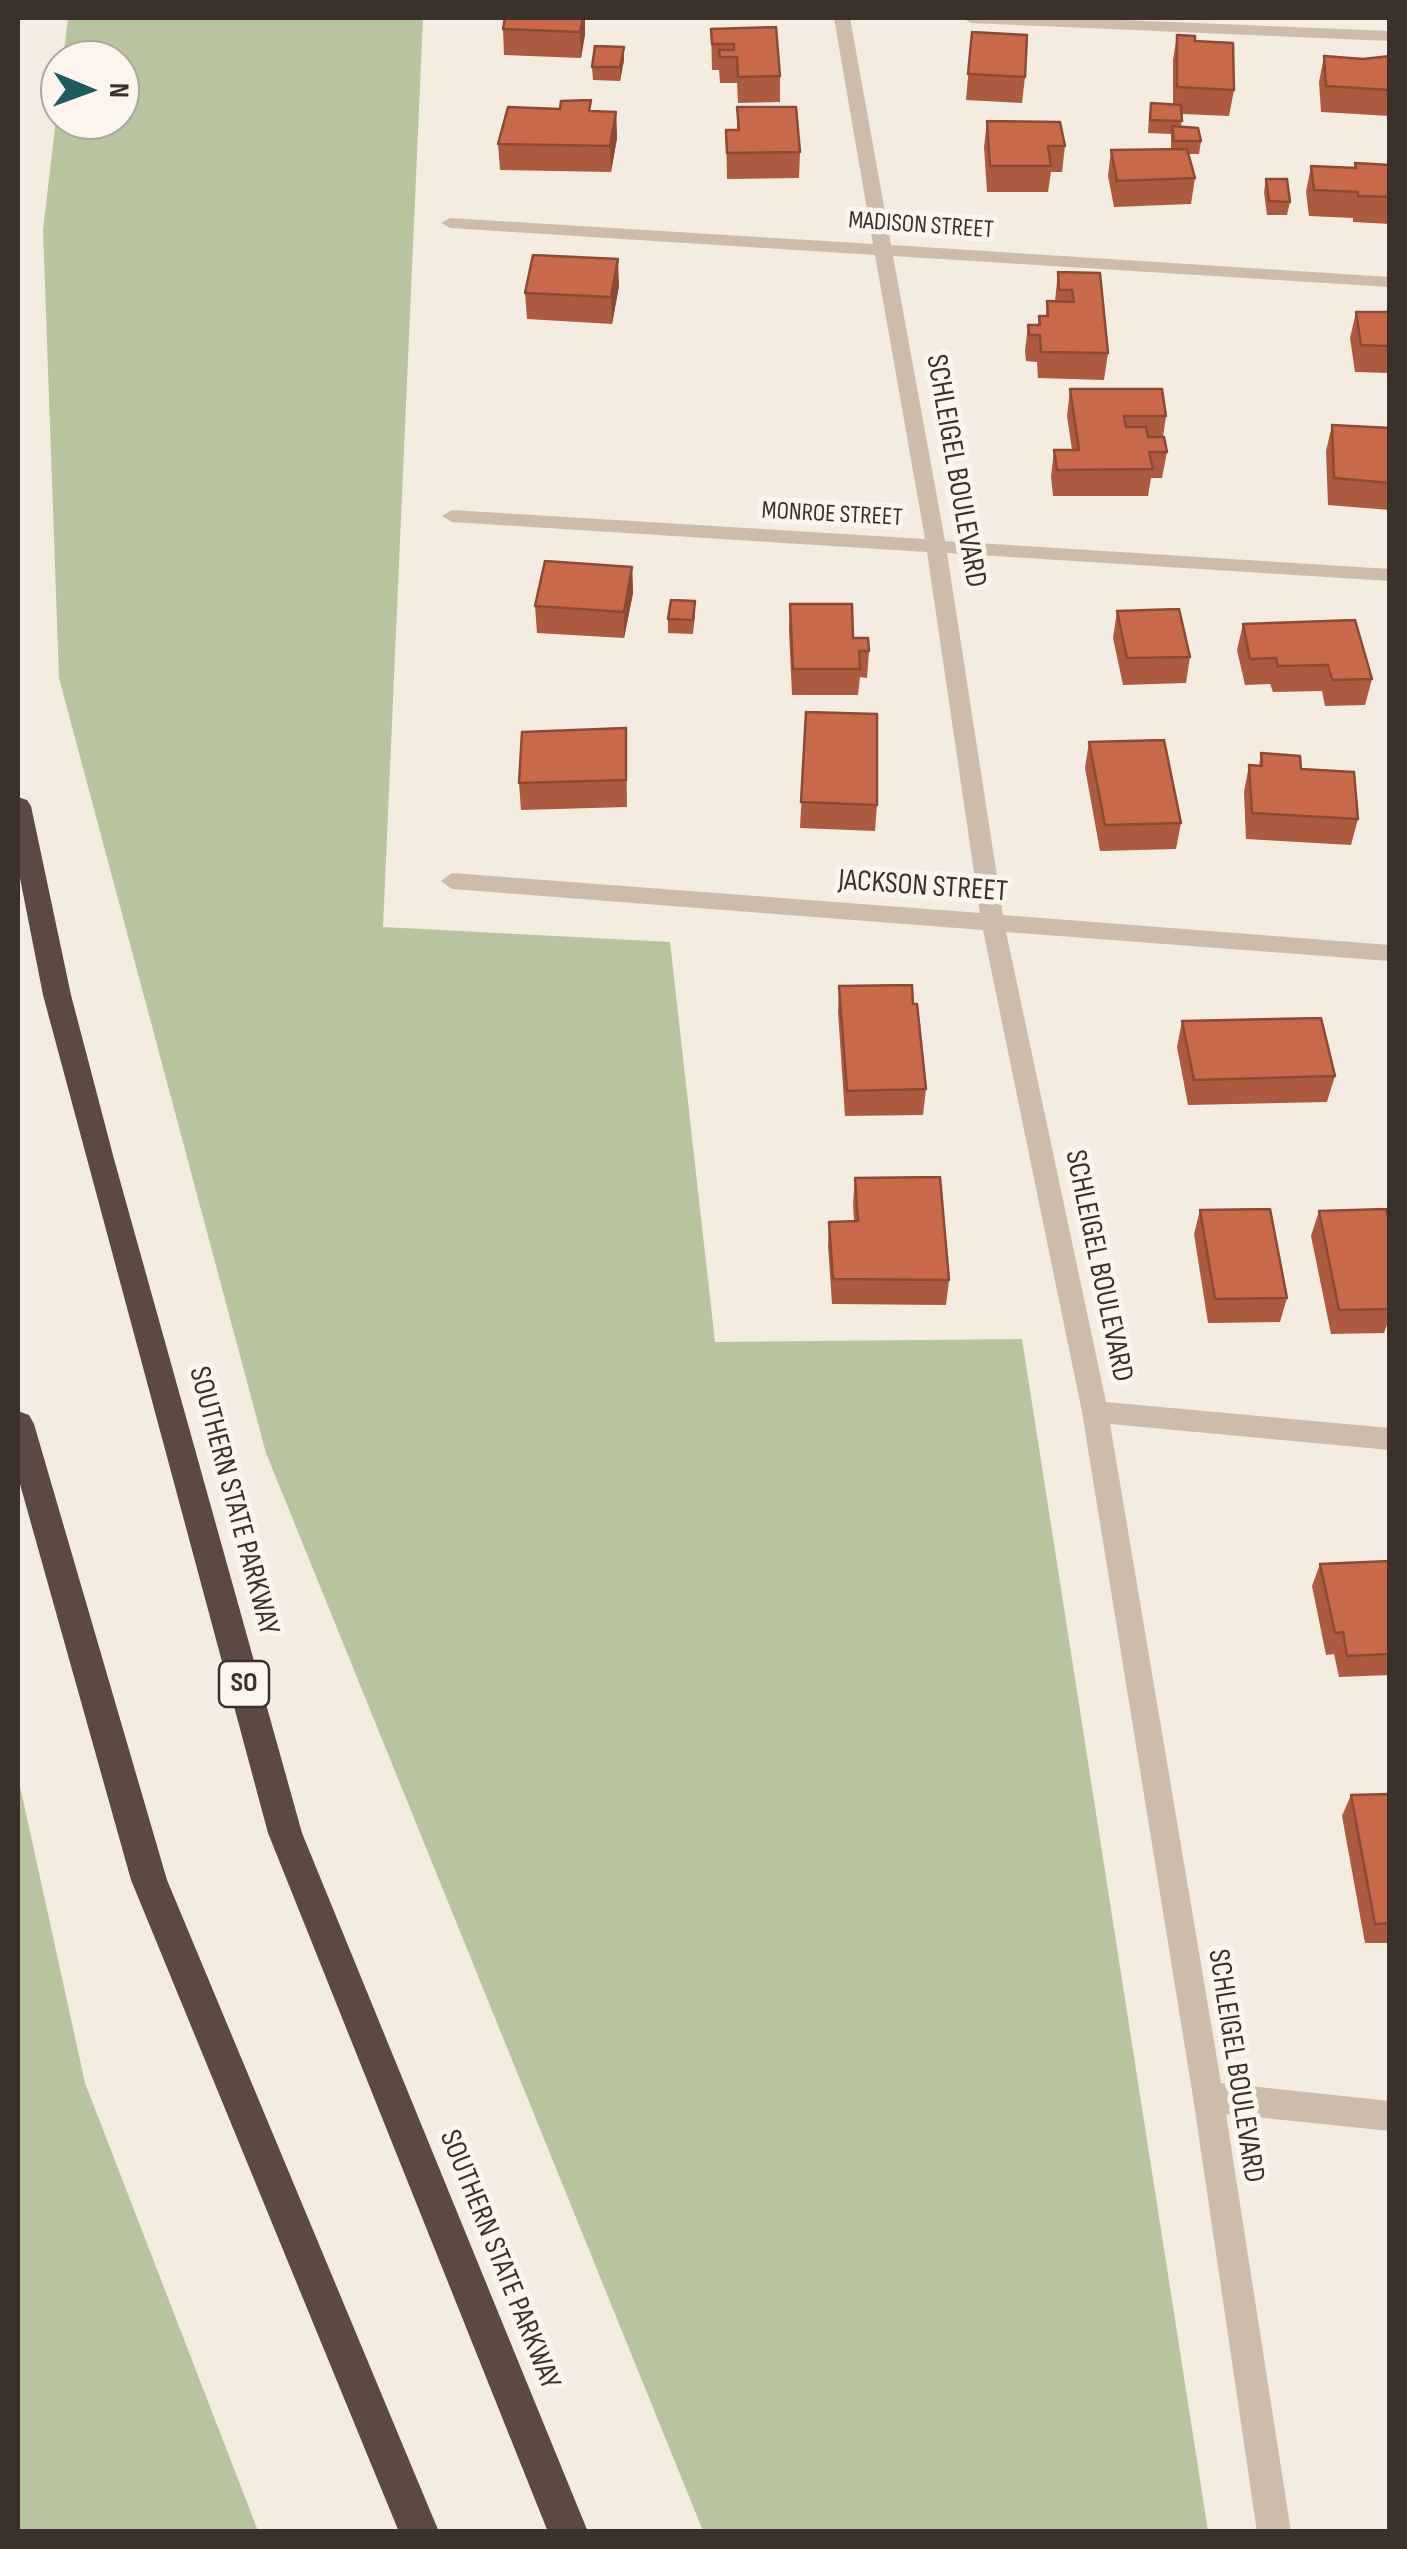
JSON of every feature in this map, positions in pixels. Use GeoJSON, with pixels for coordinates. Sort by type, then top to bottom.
{"type":"FeatureCollection","features":[{"type":"Feature","properties":{"kind":"highway","name":"SOUTHERN STATE PARKWAY"},"geometry":{"type":"LineString","coordinates":[[18,806],[53,978],[80,1086],[285,1833],[568,2532]]}},
{"type":"Feature","properties":{"kind":"highway"},"geometry":{"type":"LineString","coordinates":[[18,1424],[149,1880],[419,2532]]}},
{"type":"Feature","properties":{"kind":"street","name":"SCHLEIGEL BOULEVARD"},"geometry":{"type":"LineString","coordinates":[[842,18],[936,546],[993,922],[1095,1412],[1208,2097],[1274,2532]]}},
{"type":"Feature","properties":{"kind":"street"},"geometry":{"type":"LineString","coordinates":[[971,18],[1390,36]]}},
{"type":"Feature","properties":{"kind":"street","name":"MADISON STREET"},"geometry":{"type":"LineString","coordinates":[[450,222],[1390,282]]}},
{"type":"Feature","properties":{"kind":"street","name":"MONROE STREET"},"geometry":{"type":"LineString","coordinates":[[452,516],[1390,575]]}},
{"type":"Feature","properties":{"kind":"street","name":"JACKSON STREET"},"geometry":{"type":"LineString","coordinates":[[452,882],[1390,953]]}},
{"type":"Feature","properties":{"kind":"street"},"geometry":{"type":"LineString","coordinates":[[1095,1412],[1390,1439]]}},
{"type":"Feature","properties":{"kind":"street"},"geometry":{"type":"LineString","coordinates":[[1208,2097],[1390,2116]]}},
{"type":"Feature","properties":{"kind":"green space"},"geometry":{"type":"Polygon","coordinates":[[[68,18],[423,18],[383,927],[670,942],[715,1342],[1022,1339],[1208,2531],[703,2531],[266,1453],[59,678],[43,230],[54,140],[140,140],[140,40],[65,40],[68,18]]]}},
{"type":"Feature","properties":{"kind":"green space"},"geometry":{"type":"Polygon","coordinates":[[[18,1777],[85,2083],[258,2531],[18,2531],[18,1777]]]}},
{"type":"Feature","properties":{"kind":"building"},"geometry":{"type":"Polygon","coordinates":[[[505,18],[583,18],[580,32],[503,29],[505,18]]]}},
{"type":"Feature","properties":{"kind":"building"},"geometry":{"type":"Polygon","coordinates":[[[776,27],[780,76],[738,77],[737,57],[720,57],[719,50],[734,50],[734,44],[712,44],[711,29],[776,27]]]}},
{"type":"Feature","properties":{"kind":"building"},"geometry":{"type":"Polygon","coordinates":[[[972,32],[1027,35],[1025,77],[968,74],[972,32]]]}},
{"type":"Feature","properties":{"kind":"building"},"geometry":{"type":"Polygon","coordinates":[[[1177,35],[1195,36],[1195,41],[1233,43],[1234,90],[1177,87],[1177,35]]]}},
{"type":"Feature","properties":{"kind":"building"},"geometry":{"type":"Polygon","coordinates":[[[595,46],[624,47],[620,67],[592,67],[595,46]]]}},
{"type":"Feature","properties":{"kind":"building"},"geometry":{"type":"Polygon","coordinates":[[[1324,56],[1390,56],[1390,90],[1326,86],[1324,56]]]}},
{"type":"Feature","properties":{"kind":"building"},"geometry":{"type":"Polygon","coordinates":[[[591,100],[589,111],[616,112],[610,146],[498,144],[508,107],[560,109],[561,101],[591,100]]]}},
{"type":"Feature","properties":{"kind":"building"},"geometry":{"type":"Polygon","coordinates":[[[1151,103],[1181,105],[1182,121],[1150,120],[1151,103]]]}},
{"type":"Feature","properties":{"kind":"building"},"geometry":{"type":"Polygon","coordinates":[[[737,107],[796,107],[800,152],[727,153],[726,130],[739,130],[737,107]]]}},
{"type":"Feature","properties":{"kind":"building"},"geometry":{"type":"Polygon","coordinates":[[[987,121],[1060,122],[1065,146],[1048,146],[1051,166],[990,166],[987,121]]]}},
{"type":"Feature","properties":{"kind":"building"},"geometry":{"type":"Polygon","coordinates":[[[1172,126],[1198,128],[1201,141],[1174,141],[1172,126]]]}},
{"type":"Feature","properties":{"kind":"building"},"geometry":{"type":"Polygon","coordinates":[[[1187,149],[1195,178],[1117,181],[1111,150],[1187,149]]]}},
{"type":"Feature","properties":{"kind":"building"},"geometry":{"type":"Polygon","coordinates":[[[1355,163],[1390,165],[1390,197],[1314,190],[1311,166],[1356,168],[1355,163]]]}},
{"type":"Feature","properties":{"kind":"building"},"geometry":{"type":"Polygon","coordinates":[[[1266,179],[1287,179],[1290,202],[1269,201],[1266,179]]]}},
{"type":"Feature","properties":{"kind":"building"},"geometry":{"type":"Polygon","coordinates":[[[533,255],[618,259],[611,297],[525,293],[533,255]]]}},
{"type":"Feature","properties":{"kind":"building"},"geometry":{"type":"Polygon","coordinates":[[[1058,272],[1100,273],[1108,353],[1041,352],[1040,335],[1029,335],[1028,325],[1040,325],[1039,316],[1048,316],[1047,301],[1074,302],[1072,290],[1059,290],[1058,272]]]}},
{"type":"Feature","properties":{"kind":"building"},"geometry":{"type":"Polygon","coordinates":[[[1356,312],[1390,312],[1390,346],[1361,345],[1356,312]]]}},
{"type":"Feature","properties":{"kind":"building"},"geometry":{"type":"Polygon","coordinates":[[[1070,389],[1162,389],[1166,416],[1124,416],[1126,427],[1146,427],[1148,437],[1164,437],[1167,452],[1149,452],[1153,469],[1057,470],[1054,450],[1079,450],[1070,389]]]}},
{"type":"Feature","properties":{"kind":"building"},"geometry":{"type":"Polygon","coordinates":[[[1332,425],[1390,428],[1390,483],[1334,478],[1332,425]]]}},
{"type":"Feature","properties":{"kind":"building"},"geometry":{"type":"Polygon","coordinates":[[[545,561],[632,567],[624,612],[535,606],[545,561]]]}},
{"type":"Feature","properties":{"kind":"building"},"geometry":{"type":"Polygon","coordinates":[[[671,600],[695,601],[693,620],[668,619],[671,600]]]}},
{"type":"Feature","properties":{"kind":"building"},"geometry":{"type":"Polygon","coordinates":[[[790,604],[852,604],[853,638],[868,638],[869,651],[859,651],[860,669],[793,669],[790,604]]]}},
{"type":"Feature","properties":{"kind":"building"},"geometry":{"type":"Polygon","coordinates":[[[1179,609],[1190,657],[1127,658],[1117,611],[1179,609]]]}},
{"type":"Feature","properties":{"kind":"building"},"geometry":{"type":"Polygon","coordinates":[[[1355,620],[1372,679],[1332,680],[1328,665],[1278,666],[1276,658],[1250,659],[1243,624],[1355,620]]]}},
{"type":"Feature","properties":{"kind":"building"},"geometry":{"type":"Polygon","coordinates":[[[806,712],[877,714],[877,805],[801,802],[806,712]]]}},
{"type":"Feature","properties":{"kind":"building"},"geometry":{"type":"Polygon","coordinates":[[[626,728],[626,780],[519,783],[522,732],[626,728]]]}},
{"type":"Feature","properties":{"kind":"building"},"geometry":{"type":"Polygon","coordinates":[[[1164,740],[1181,823],[1105,825],[1089,742],[1164,740]]]}},
{"type":"Feature","properties":{"kind":"building"},"geometry":{"type":"Polygon","coordinates":[[[1261,753],[1300,756],[1301,769],[1354,772],[1358,819],[1252,813],[1249,765],[1262,766],[1261,753]]]}},
{"type":"Feature","properties":{"kind":"building"},"geometry":{"type":"Polygon","coordinates":[[[912,985],[926,1089],[847,1091],[839,986],[912,985]]]}},
{"type":"Feature","properties":{"kind":"building"},"geometry":{"type":"Polygon","coordinates":[[[1321,1018],[1335,1076],[1194,1080],[1182,1021],[1321,1018]]]}},
{"type":"Feature","properties":{"kind":"building"},"geometry":{"type":"Polygon","coordinates":[[[940,1177],[949,1280],[833,1279],[829,1222],[858,1221],[855,1178],[940,1177]]]}},
{"type":"Feature","properties":{"kind":"building"},"geometry":{"type":"Polygon","coordinates":[[[1270,1209],[1287,1298],[1215,1299],[1200,1210],[1270,1209]]]}},
{"type":"Feature","properties":{"kind":"building"},"geometry":{"type":"Polygon","coordinates":[[[1386,1209],[1390,1224],[1390,1309],[1339,1310],[1319,1211],[1386,1209]]]}},
{"type":"Feature","properties":{"kind":"building"},"geometry":{"type":"Polygon","coordinates":[[[1390,1561],[1390,1654],[1347,1656],[1343,1632],[1335,1633],[1320,1564],[1390,1561]]]}},
{"type":"Feature","properties":{"kind":"building"},"geometry":{"type":"Polygon","coordinates":[[[1390,1794],[1390,1923],[1375,1924],[1351,1795],[1390,1794]]]}}]}
